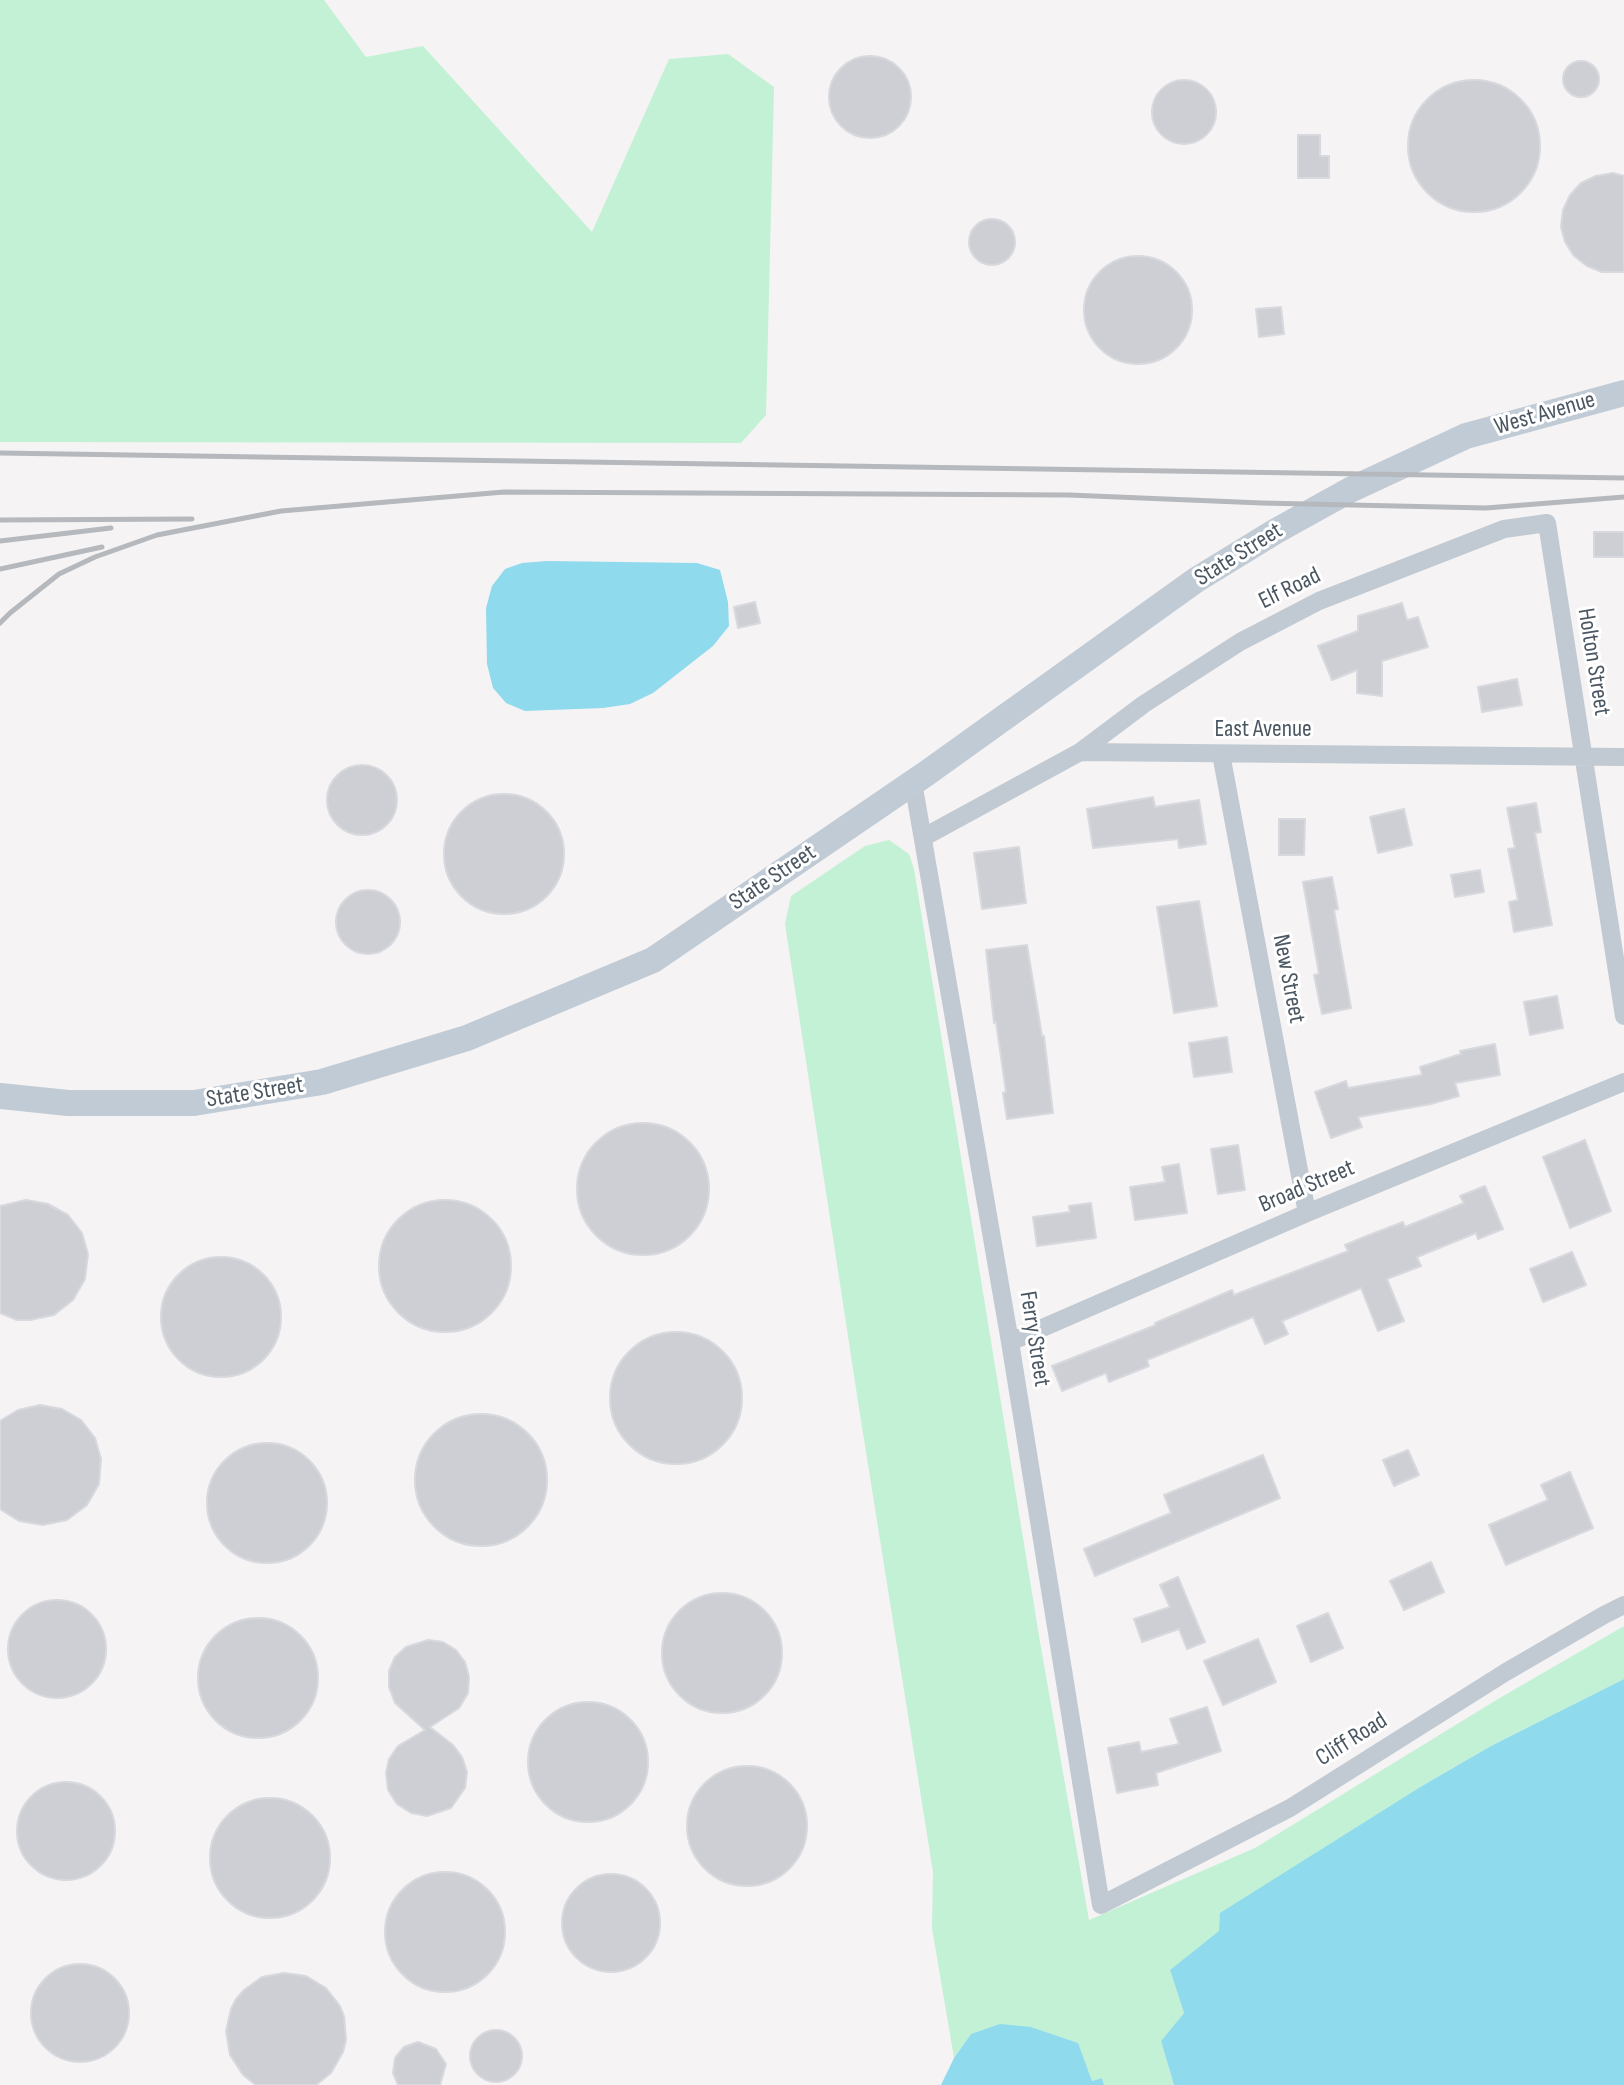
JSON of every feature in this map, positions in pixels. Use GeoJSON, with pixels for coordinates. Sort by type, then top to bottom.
{"type":"FeatureCollection","features":[{"type":"Feature","properties":{"kind":"street","name":"West Avenue"},"geometry":{"type":"LineString","coordinates":[[1466,436],[1624,393]]}},
{"type":"Feature","properties":{"kind":"street","name":"State Street"},"geometry":{"type":"LineString","coordinates":[[0,1096],[68,1103],[194,1102],[322,1082],[467,1038],[653,960],[913,782],[1196,580],[1350,490],[1466,436]]}},
{"type":"Feature","properties":{"kind":"street","name":"Elf Road"},"geometry":{"type":"LineString","coordinates":[[1080,752],[1144,704],[1240,642],[1319,601],[1504,529],[1547,523]]}},
{"type":"Feature","properties":{"kind":"street","name":"Holton Street"},"geometry":{"type":"LineString","coordinates":[[1547,523],[1624,1016]]}},
{"type":"Feature","properties":{"kind":"street","name":"East Avenue"},"geometry":{"type":"LineString","coordinates":[[924,837],[1080,752],[1624,757]]}},
{"type":"Feature","properties":{"kind":"street","name":"New Street"},"geometry":{"type":"LineString","coordinates":[[1221,754],[1307,1213]]}},
{"type":"Feature","properties":{"kind":"street","name":"Ferry Street"},"geometry":{"type":"LineString","coordinates":[[913,782],[1010,1342],[1101,1905]]}},
{"type":"Feature","properties":{"kind":"street","name":"Broad Street"},"geometry":{"type":"LineString","coordinates":[[1010,1342],[1307,1213],[1624,1082]]}},
{"type":"Feature","properties":{"kind":"street","name":"Cliff Road"},"geometry":{"type":"LineString","coordinates":[[1101,1905],[1290,1808],[1506,1672],[1624,1605]]}},
{"type":"Feature","properties":{"kind":"green space"},"geometry":{"type":"Polygon","coordinates":[[[0,0],[324,0],[366,57],[423,46],[592,232],[669,59],[728,54],[774,87],[766,415],[741,443],[0,442],[0,0]]]}},
{"type":"Feature","properties":{"kind":"green space"},"geometry":{"type":"Polygon","coordinates":[[[889,840],[909,854],[914,869],[1040,1642],[1089,1920],[1255,1848],[1498,1699],[1624,1626],[1624,1679],[1491,1746],[1422,1786],[1343,1838],[1170,1970],[1184,2013],[1161,2041],[1174,2085],[1104,2085],[1102,2078],[1092,2081],[1077,2043],[1031,2027],[971,2034],[954,2058],[932,1928],[933,1872],[785,924],[791,896],[865,846],[889,840]]]}},
{"type":"Feature","properties":{"kind":"water"},"geometry":{"type":"Polygon","coordinates":[[[522,563],[697,563],[720,570],[728,602],[729,626],[713,646],[653,693],[630,704],[603,708],[525,711],[506,703],[493,688],[487,664],[486,608],[492,586],[505,569],[522,563]]]}},
{"type":"Feature","properties":{"kind":"water"},"geometry":{"type":"Polygon","coordinates":[[[1624,1679],[1624,2085],[1174,2085],[1161,2041],[1184,2013],[1170,1970],[1219,1931],[1220,1913],[1422,1786],[1491,1746],[1624,1679]]]}},
{"type":"Feature","properties":{"kind":"water"},"geometry":{"type":"Polygon","coordinates":[[[1000,2024],[1031,2027],[1078,2043],[1092,2081],[1102,2078],[1104,2085],[941,2085],[954,2058],[971,2034],[1000,2024]]]}},
{"type":"Feature","properties":{"kind":"building"},"geometry":{"type":"Polygon","coordinates":[[[870,56],[886,59],[899,68],[908,81],[911,97],[908,113],[899,126],[886,135],[870,138],[854,135],[841,126],[832,113],[829,97],[832,81],[841,68],[854,59],[870,56]]]}},
{"type":"Feature","properties":{"kind":"building"},"geometry":{"type":"Polygon","coordinates":[[[1581,61],[1594,66],[1599,79],[1594,92],[1581,97],[1568,92],[1563,79],[1568,66],[1581,61]]]}},
{"type":"Feature","properties":{"kind":"building"},"geometry":{"type":"Polygon","coordinates":[[[1178,80],[1190,80],[1207,89],[1214,100],[1214,124],[1207,135],[1190,144],[1178,144],[1166,139],[1157,130],[1152,118],[1152,106],[1157,94],[1166,85],[1178,80]]]}},
{"type":"Feature","properties":{"kind":"building"},"geometry":{"type":"Polygon","coordinates":[[[1474,80],[1499,85],[1521,99],[1535,121],[1540,146],[1535,171],[1521,193],[1499,207],[1474,212],[1449,207],[1427,193],[1413,171],[1408,146],[1413,121],[1427,99],[1449,85],[1474,80]]]}},
{"type":"Feature","properties":{"kind":"building"},"geometry":{"type":"Polygon","coordinates":[[[1298,135],[1320,135],[1320,156],[1329,156],[1329,178],[1298,178],[1298,135]]]}},
{"type":"Feature","properties":{"kind":"building"},"geometry":{"type":"Polygon","coordinates":[[[1613,173],[1624,176],[1624,272],[1602,272],[1587,266],[1574,256],[1565,242],[1561,227],[1563,210],[1570,195],[1581,183],[1596,176],[1613,173]]]}},
{"type":"Feature","properties":{"kind":"building"},"geometry":{"type":"Polygon","coordinates":[[[992,219],[1009,225],[1015,242],[1009,259],[992,265],[975,259],[969,242],[975,225],[992,219]]]}},
{"type":"Feature","properties":{"kind":"building"},"geometry":{"type":"Polygon","coordinates":[[[1138,256],[1159,260],[1177,271],[1188,289],[1192,310],[1188,331],[1177,349],[1159,360],[1138,364],[1117,360],[1099,349],[1088,331],[1084,310],[1088,289],[1099,271],[1117,260],[1138,256]]]}},
{"type":"Feature","properties":{"kind":"building"},"geometry":{"type":"Polygon","coordinates":[[[1281,307],[1284,334],[1259,337],[1256,309],[1281,307]]]}},
{"type":"Feature","properties":{"kind":"building"},"geometry":{"type":"Polygon","coordinates":[[[1594,532],[1624,532],[1624,557],[1594,557],[1594,532]]]}},
{"type":"Feature","properties":{"kind":"building"},"geometry":{"type":"Polygon","coordinates":[[[755,602],[760,623],[738,628],[734,607],[755,602]]]}},
{"type":"Feature","properties":{"kind":"building"},"geometry":{"type":"Polygon","coordinates":[[[1402,603],[1407,620],[1418,617],[1428,647],[1382,661],[1382,696],[1357,693],[1357,670],[1332,680],[1318,646],[1358,631],[1358,616],[1402,603]]]}},
{"type":"Feature","properties":{"kind":"building"},"geometry":{"type":"Polygon","coordinates":[[[1517,679],[1522,705],[1482,712],[1478,687],[1517,679]]]}},
{"type":"Feature","properties":{"kind":"building"},"geometry":{"type":"Polygon","coordinates":[[[362,765],[387,775],[397,800],[387,825],[362,835],[337,825],[327,800],[337,775],[362,765]]]}},
{"type":"Feature","properties":{"kind":"building"},"geometry":{"type":"Polygon","coordinates":[[[504,794],[527,799],[546,812],[559,831],[564,854],[559,877],[546,896],[527,909],[504,914],[481,909],[462,896],[449,877],[444,854],[449,831],[462,812],[481,799],[504,794]]]}},
{"type":"Feature","properties":{"kind":"building"},"geometry":{"type":"Polygon","coordinates":[[[1153,797],[1155,807],[1199,800],[1206,844],[1179,848],[1178,839],[1093,848],[1087,809],[1153,797]]]}},
{"type":"Feature","properties":{"kind":"building"},"geometry":{"type":"Polygon","coordinates":[[[1536,803],[1541,832],[1535,833],[1552,925],[1514,932],[1509,902],[1518,900],[1508,849],[1515,848],[1507,808],[1536,803]]]}},
{"type":"Feature","properties":{"kind":"building"},"geometry":{"type":"Polygon","coordinates":[[[1404,809],[1412,845],[1378,853],[1370,817],[1404,809]]]}},
{"type":"Feature","properties":{"kind":"building"},"geometry":{"type":"Polygon","coordinates":[[[1279,819],[1305,819],[1304,855],[1279,855],[1279,819]]]}},
{"type":"Feature","properties":{"kind":"building"},"geometry":{"type":"Polygon","coordinates":[[[1019,847],[1026,903],[982,909],[974,853],[1019,847]]]}},
{"type":"Feature","properties":{"kind":"building"},"geometry":{"type":"Polygon","coordinates":[[[1480,870],[1484,892],[1455,897],[1451,875],[1480,870]]]}},
{"type":"Feature","properties":{"kind":"building"},"geometry":{"type":"Polygon","coordinates":[[[1332,877],[1338,909],[1334,910],[1351,1008],[1322,1014],[1314,975],[1319,974],[1303,882],[1332,877]]]}},
{"type":"Feature","properties":{"kind":"building"},"geometry":{"type":"Polygon","coordinates":[[[362,890],[374,890],[391,899],[398,910],[398,934],[391,945],[374,954],[362,954],[350,949],[341,940],[336,928],[336,916],[341,904],[350,895],[362,890]]]}},
{"type":"Feature","properties":{"kind":"building"},"geometry":{"type":"Polygon","coordinates":[[[1199,901],[1217,1006],[1174,1013],[1157,907],[1199,901]]]}},
{"type":"Feature","properties":{"kind":"building"},"geometry":{"type":"Polygon","coordinates":[[[1027,945],[1044,1036],[1053,1113],[1007,1119],[1003,1093],[1006,1092],[996,1022],[994,1023],[986,950],[1027,945]]]}},
{"type":"Feature","properties":{"kind":"building"},"geometry":{"type":"Polygon","coordinates":[[[1557,996],[1563,1028],[1530,1035],[1524,1002],[1557,996]]]}},
{"type":"Feature","properties":{"kind":"building"},"geometry":{"type":"Polygon","coordinates":[[[1227,1037],[1232,1072],[1194,1077],[1189,1043],[1227,1037]]]}},
{"type":"Feature","properties":{"kind":"building"},"geometry":{"type":"Polygon","coordinates":[[[1495,1044],[1500,1075],[1455,1083],[1459,1096],[1431,1104],[1358,1117],[1362,1127],[1331,1138],[1315,1092],[1346,1081],[1348,1088],[1422,1075],[1420,1067],[1461,1054],[1460,1051],[1495,1044]]]}},
{"type":"Feature","properties":{"kind":"building"},"geometry":{"type":"Polygon","coordinates":[[[643,1123],[668,1128],[690,1142],[704,1164],[709,1189],[704,1214],[690,1236],[668,1250],[643,1255],[618,1250],[596,1236],[582,1214],[577,1189],[582,1164],[596,1142],[618,1128],[643,1123]]]}},
{"type":"Feature","properties":{"kind":"building"},"geometry":{"type":"Polygon","coordinates":[[[1585,1140],[1611,1211],[1570,1228],[1543,1157],[1585,1140]]]}},
{"type":"Feature","properties":{"kind":"building"},"geometry":{"type":"Polygon","coordinates":[[[1238,1145],[1245,1190],[1218,1194],[1211,1149],[1238,1145]]]}},
{"type":"Feature","properties":{"kind":"building"},"geometry":{"type":"Polygon","coordinates":[[[1179,1164],[1187,1213],[1135,1220],[1130,1187],[1165,1182],[1162,1167],[1179,1164]]]}},
{"type":"Feature","properties":{"kind":"building"},"geometry":{"type":"Polygon","coordinates":[[[1485,1186],[1503,1229],[1478,1239],[1476,1233],[1417,1257],[1421,1266],[1387,1279],[1404,1321],[1378,1331],[1361,1288],[1282,1321],[1288,1334],[1265,1344],[1253,1317],[1147,1360],[1149,1366],[1109,1382],[1106,1373],[1062,1391],[1052,1366],[1156,1325],[1155,1323],[1232,1290],[1234,1295],[1348,1251],[1345,1245],[1364,1237],[1403,1222],[1405,1227],[1464,1203],[1460,1196],[1485,1186]]]}},
{"type":"Feature","properties":{"kind":"building"},"geometry":{"type":"Polygon","coordinates":[[[26,1200],[48,1204],[68,1215],[82,1233],[88,1254],[85,1279],[73,1300],[54,1315],[17,1320],[0,1313],[0,1206],[26,1200]]]}},
{"type":"Feature","properties":{"kind":"building"},"geometry":{"type":"Polygon","coordinates":[[[445,1200],[470,1205],[492,1219],[506,1241],[511,1266],[506,1291],[492,1313],[470,1327],[445,1332],[420,1327],[398,1313],[384,1291],[379,1266],[384,1241],[398,1219],[420,1205],[445,1200]]]}},
{"type":"Feature","properties":{"kind":"building"},"geometry":{"type":"Polygon","coordinates":[[[1091,1203],[1096,1238],[1037,1246],[1033,1217],[1070,1212],[1069,1206],[1091,1203]]]}},
{"type":"Feature","properties":{"kind":"building"},"geometry":{"type":"Polygon","coordinates":[[[1572,1252],[1586,1285],[1543,1302],[1530,1269],[1572,1252]]]}},
{"type":"Feature","properties":{"kind":"building"},"geometry":{"type":"Polygon","coordinates":[[[221,1257],[244,1262],[263,1275],[276,1294],[281,1317],[276,1340],[263,1359],[244,1372],[221,1377],[198,1372],[179,1359],[166,1340],[161,1317],[166,1294],[179,1275],[198,1262],[221,1257]]]}},
{"type":"Feature","properties":{"kind":"building"},"geometry":{"type":"Polygon","coordinates":[[[676,1332],[701,1337],[723,1351],[737,1373],[742,1398],[737,1423],[723,1445],[701,1459],[676,1464],[651,1459],[629,1445],[615,1423],[610,1398],[615,1373],[629,1351],[651,1337],[676,1332]]]}},
{"type":"Feature","properties":{"kind":"building"},"geometry":{"type":"Polygon","coordinates":[[[40,1405],[62,1409],[81,1420],[95,1438],[101,1459],[99,1484],[87,1505],[67,1520],[43,1525],[19,1521],[0,1509],[0,1421],[18,1410],[40,1405]]]}},
{"type":"Feature","properties":{"kind":"building"},"geometry":{"type":"Polygon","coordinates":[[[481,1414],[506,1419],[528,1433],[542,1455],[547,1480],[542,1505],[528,1527],[506,1541],[481,1546],[456,1541],[434,1527],[420,1505],[415,1480],[420,1455],[434,1433],[456,1419],[481,1414]]]}},
{"type":"Feature","properties":{"kind":"building"},"geometry":{"type":"Polygon","coordinates":[[[267,1443],[290,1448],[309,1461],[322,1480],[327,1503],[322,1526],[309,1545],[290,1558],[267,1563],[244,1558],[225,1545],[212,1526],[207,1503],[212,1480],[225,1461],[244,1448],[267,1443]]]}},
{"type":"Feature","properties":{"kind":"building"},"geometry":{"type":"Polygon","coordinates":[[[1408,1450],[1419,1475],[1394,1486],[1383,1460],[1408,1450]]]}},
{"type":"Feature","properties":{"kind":"building"},"geometry":{"type":"Polygon","coordinates":[[[1263,1455],[1280,1498],[1095,1576],[1084,1549],[1171,1513],[1164,1495],[1263,1455]]]}},
{"type":"Feature","properties":{"kind":"building"},"geometry":{"type":"Polygon","coordinates":[[[1570,1472],[1593,1528],[1506,1565],[1489,1525],[1548,1500],[1541,1485],[1570,1472]]]}},
{"type":"Feature","properties":{"kind":"building"},"geometry":{"type":"Polygon","coordinates":[[[1431,1562],[1444,1592],[1404,1610],[1390,1581],[1431,1562]]]}},
{"type":"Feature","properties":{"kind":"building"},"geometry":{"type":"Polygon","coordinates":[[[1178,1577],[1205,1642],[1187,1649],[1179,1629],[1142,1642],[1134,1619],[1170,1607],[1160,1585],[1178,1577]]]}},
{"type":"Feature","properties":{"kind":"building"},"geometry":{"type":"Polygon","coordinates":[[[722,1593],[745,1598],[764,1611],[777,1630],[782,1653],[777,1676],[764,1695],[745,1708],[722,1713],[699,1708],[680,1695],[667,1676],[662,1653],[667,1630],[680,1611],[699,1598],[722,1593]]]}},
{"type":"Feature","properties":{"kind":"building"},"geometry":{"type":"Polygon","coordinates":[[[57,1600],[76,1603],[92,1614],[103,1630],[106,1649],[103,1668],[92,1684],[76,1695],[57,1698],[38,1695],[22,1684],[11,1668],[8,1649],[11,1630],[22,1614],[38,1603],[57,1600]]]}},
{"type":"Feature","properties":{"kind":"building"},"geometry":{"type":"Polygon","coordinates":[[[1328,1613],[1343,1648],[1311,1662],[1297,1626],[1328,1613]]]}},
{"type":"Feature","properties":{"kind":"building"},"geometry":{"type":"Polygon","coordinates":[[[258,1618],[281,1623],[300,1636],[313,1655],[318,1678],[313,1701],[300,1720],[281,1733],[258,1738],[235,1733],[216,1720],[203,1701],[198,1678],[203,1655],[216,1636],[235,1623],[258,1618]]]}},
{"type":"Feature","properties":{"kind":"building"},"geometry":{"type":"Polygon","coordinates":[[[1258,1639],[1276,1682],[1223,1705],[1204,1661],[1258,1639]]]}},
{"type":"Feature","properties":{"kind":"building"},"geometry":{"type":"Polygon","coordinates":[[[428,1640],[443,1642],[456,1650],[465,1662],[469,1677],[468,1693],[459,1708],[430,1727],[453,1745],[462,1757],[467,1772],[465,1788],[451,1808],[427,1816],[411,1813],[397,1804],[388,1790],[386,1773],[389,1759],[398,1746],[425,1730],[395,1703],[389,1687],[389,1671],[395,1657],[406,1647],[428,1640]]]}},
{"type":"Feature","properties":{"kind":"building"},"geometry":{"type":"Polygon","coordinates":[[[588,1702],[611,1707],[630,1720],[643,1739],[648,1762],[643,1785],[630,1804],[611,1817],[588,1822],[565,1817],[546,1804],[533,1785],[528,1762],[533,1739],[546,1720],[565,1707],[588,1702]]]}},
{"type":"Feature","properties":{"kind":"building"},"geometry":{"type":"Polygon","coordinates":[[[1207,1707],[1221,1751],[1156,1773],[1158,1785],[1117,1793],[1108,1748],[1139,1742],[1141,1752],[1179,1744],[1170,1719],[1207,1707]]]}},
{"type":"Feature","properties":{"kind":"building"},"geometry":{"type":"Polygon","coordinates":[[[747,1766],[770,1771],[789,1784],[802,1803],[807,1826],[802,1849],[789,1868],[770,1881],[747,1886],[724,1881],[705,1868],[692,1849],[687,1826],[692,1803],[705,1784],[724,1771],[747,1766]]]}},
{"type":"Feature","properties":{"kind":"building"},"geometry":{"type":"Polygon","coordinates":[[[66,1782],[85,1785],[101,1796],[112,1812],[115,1831],[112,1850],[101,1866],[85,1877],[66,1880],[47,1877],[31,1866],[20,1850],[17,1831],[20,1812],[31,1796],[47,1785],[66,1782]]]}},
{"type":"Feature","properties":{"kind":"building"},"geometry":{"type":"Polygon","coordinates":[[[270,1798],[293,1803],[312,1816],[325,1835],[330,1858],[325,1881],[312,1900],[293,1913],[270,1918],[247,1913],[228,1900],[215,1881],[210,1858],[215,1835],[228,1816],[247,1803],[270,1798]]]}},
{"type":"Feature","properties":{"kind":"building"},"geometry":{"type":"Polygon","coordinates":[[[445,1872],[468,1877],[487,1890],[500,1909],[505,1932],[500,1955],[487,1974],[468,1987],[445,1992],[422,1987],[403,1974],[390,1955],[385,1932],[390,1909],[403,1890],[422,1877],[445,1872]]]}},
{"type":"Feature","properties":{"kind":"building"},"geometry":{"type":"Polygon","coordinates":[[[611,1874],[630,1877],[646,1888],[657,1904],[660,1923],[657,1942],[646,1958],[630,1969],[611,1972],[592,1969],[576,1958],[565,1942],[562,1923],[565,1904],[576,1888],[592,1877],[611,1874]]]}},
{"type":"Feature","properties":{"kind":"building"},"geometry":{"type":"Polygon","coordinates":[[[80,1964],[99,1967],[115,1978],[126,1994],[129,2013],[126,2032],[115,2048],[99,2059],[80,2062],[61,2059],[45,2048],[34,2032],[31,2013],[34,1994],[45,1978],[61,1967],[80,1964]]]}},
{"type":"Feature","properties":{"kind":"building"},"geometry":{"type":"Polygon","coordinates":[[[284,1973],[306,1976],[326,1988],[344,2016],[346,2040],[343,2052],[331,2073],[316,2085],[256,2085],[243,2075],[230,2055],[226,2031],[236,1999],[262,1977],[284,1973]]]}},
{"type":"Feature","properties":{"kind":"building"},"geometry":{"type":"Polygon","coordinates":[[[496,2030],[515,2037],[522,2056],[515,2075],[496,2082],[477,2075],[470,2056],[477,2037],[496,2030]]]}},
{"type":"Feature","properties":{"kind":"building"},"geometry":{"type":"Polygon","coordinates":[[[418,2042],[436,2049],[446,2064],[440,2085],[398,2085],[393,2073],[395,2058],[404,2047],[418,2042]]]}},
{"type":"Feature","properties":{"kind":"railway"},"geometry":{"type":"LineString","coordinates":[[0,453],[1624,478]]}},
{"type":"Feature","properties":{"kind":"railway"},"geometry":{"type":"LineString","coordinates":[[0,623],[59,574],[95,557],[157,535],[281,511],[504,492],[1069,495],[1486,508],[1624,497]]}},
{"type":"Feature","properties":{"kind":"railway"},"geometry":{"type":"LineString","coordinates":[[0,520],[192,519]]}},
{"type":"Feature","properties":{"kind":"railway"},"geometry":{"type":"LineString","coordinates":[[0,541],[111,528]]}},
{"type":"Feature","properties":{"kind":"railway"},"geometry":{"type":"LineString","coordinates":[[0,569],[102,547]]}}]}
